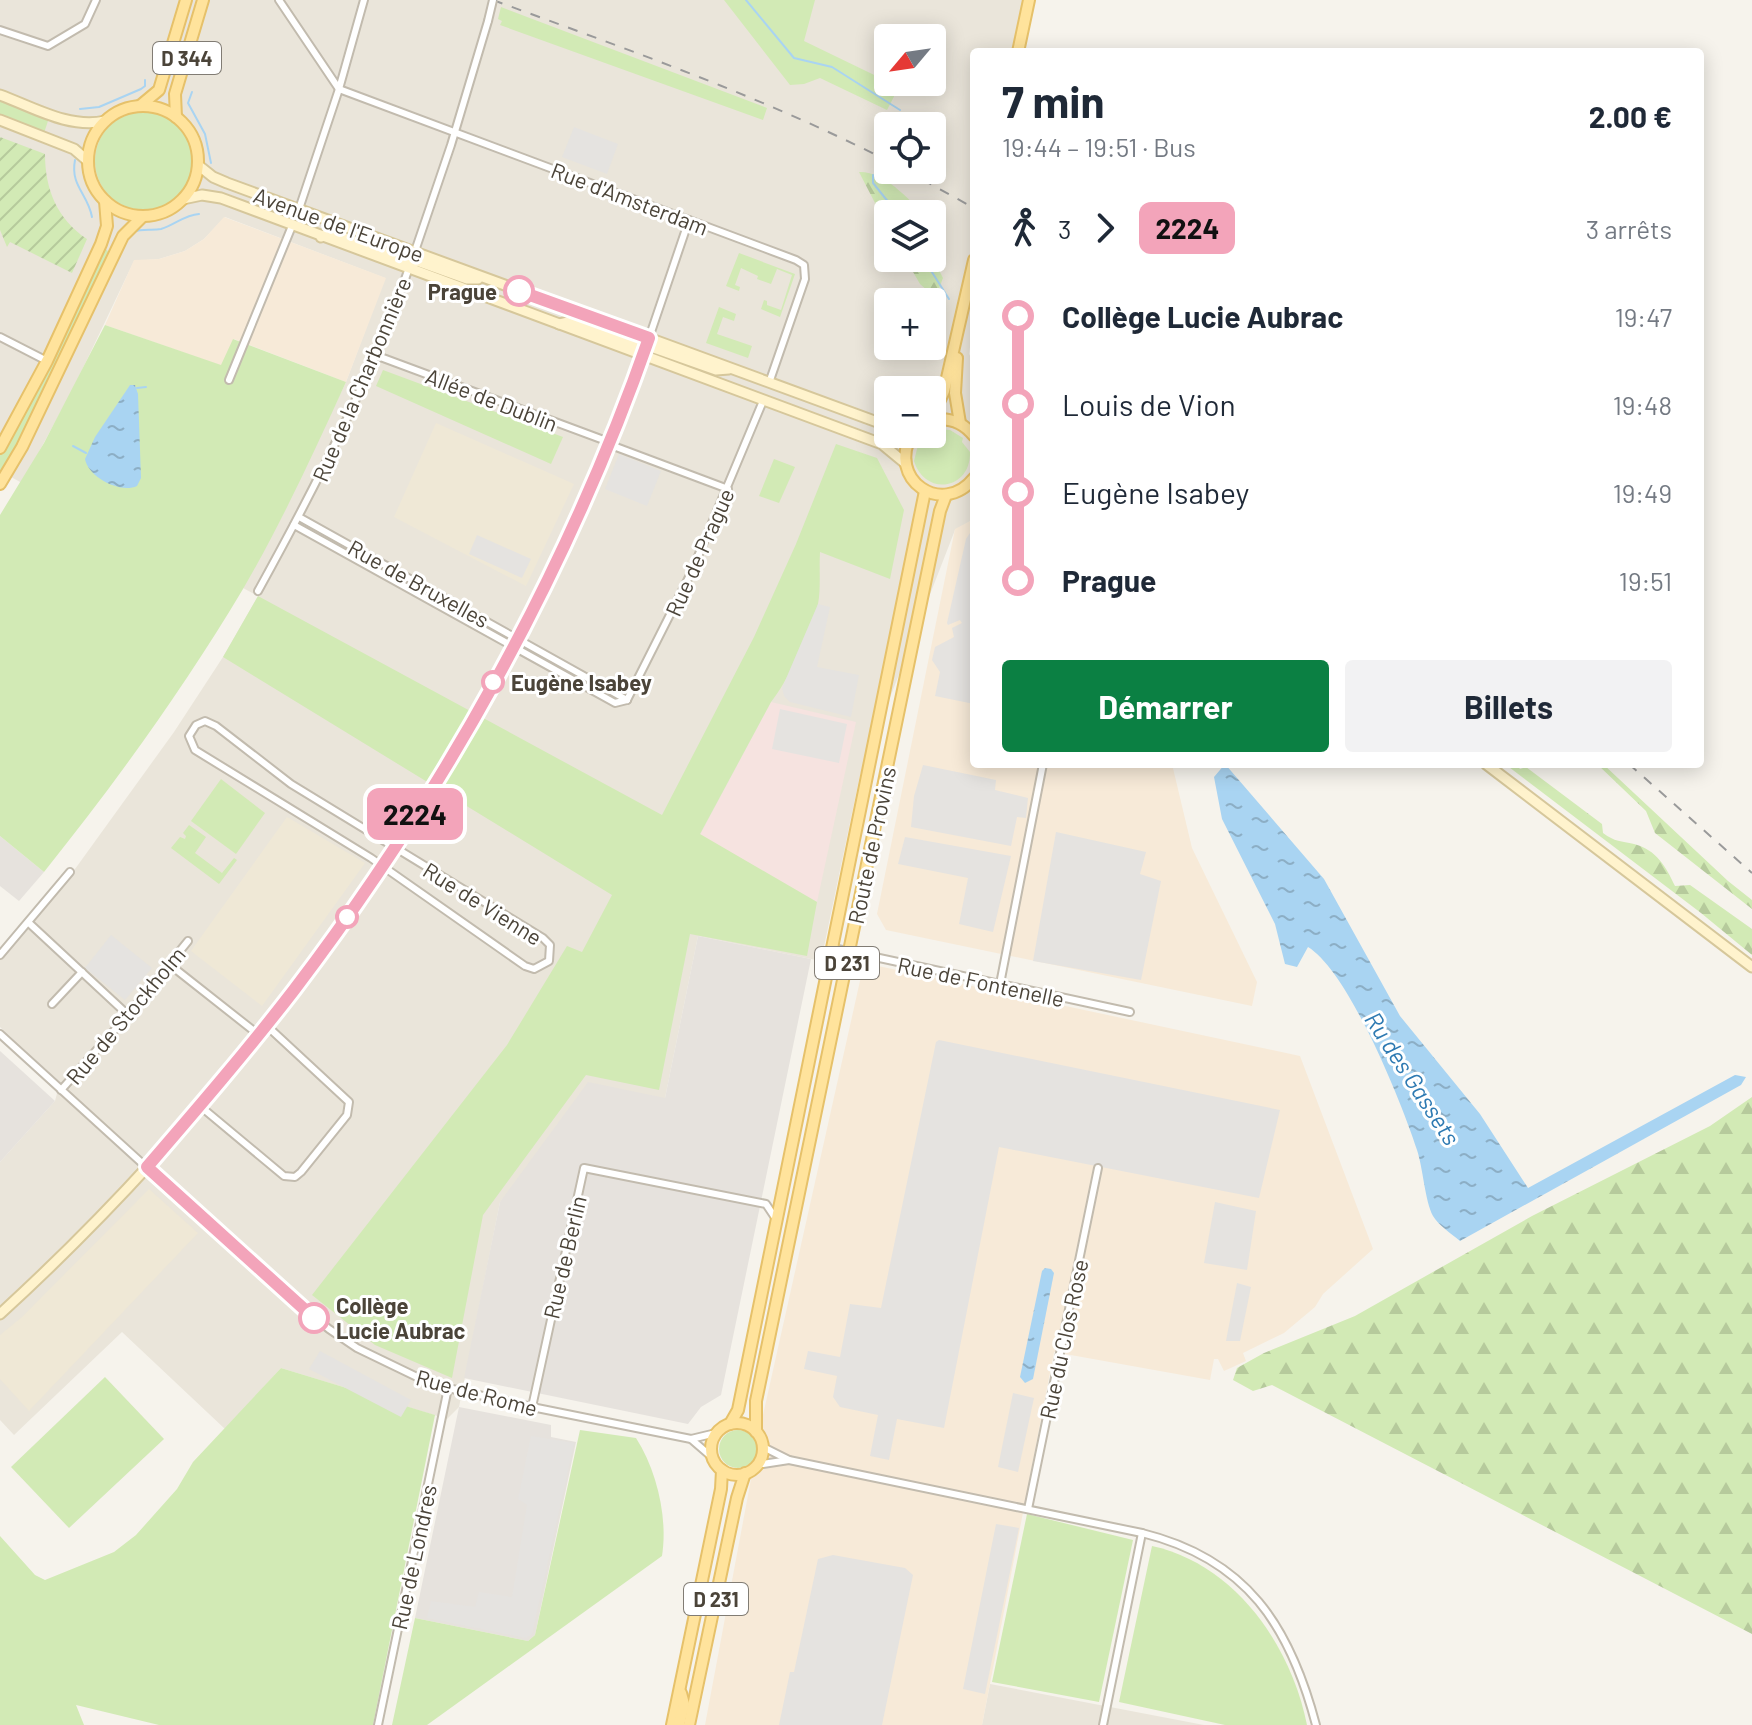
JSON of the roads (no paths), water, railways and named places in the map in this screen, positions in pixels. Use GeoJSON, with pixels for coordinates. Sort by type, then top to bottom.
{"type":"FeatureCollection","features":[{"type":"Feature","properties":{"kind":"main road","name":"D 344"},"geometry":{"type":"LineString","coordinates":[[140,106],[159,90],[186,0]]}},
{"type":"Feature","properties":{"kind":"main road","name":"D 344"},"geometry":{"type":"LineString","coordinates":[[176,117],[175,94],[203,0]]}},
{"type":"Feature","properties":{"kind":"main road"},"geometry":{"type":"LineString","coordinates":[[1019,48],[1029,0]]}},
{"type":"Feature","properties":{"kind":"main road"},"geometry":{"type":"LineString","coordinates":[[0,95],[77,123],[105,121]]}},
{"type":"Feature","properties":{"kind":"main road"},"geometry":{"type":"LineString","coordinates":[[140,106],[153,107],[176,117],[194,139],[198,165],[193,183],[183,199],[164,212],[143,216],[119,210],[105,201],[93,183],[88,161],[93,137],[105,121],[120,111],[140,106]]}},
{"type":"Feature","properties":{"kind":"main road"},"geometry":{"type":"LineString","coordinates":[[0,120],[74,149],[88,161]]}},
{"type":"Feature","properties":{"kind":"main road","name":"Avenue de l'Europe"},"geometry":{"type":"LineString","coordinates":[[198,165],[213,177],[299,209],[559,324],[571,321],[641,347],[771,378],[874,420]]}},
{"type":"Feature","properties":{"kind":"main road","name":"Avenue de l'Europe"},"geometry":{"type":"LineString","coordinates":[[183,199],[210,195],[321,237],[485,278],[763,401],[882,444],[905,463]]}},
{"type":"Feature","properties":{"kind":"main road"},"geometry":{"type":"LineString","coordinates":[[0,448],[47,361],[105,234],[105,201]]}},
{"type":"Feature","properties":{"kind":"main road"},"geometry":{"type":"LineString","coordinates":[[0,484],[22,447],[123,236],[143,216]]}},
{"type":"Feature","properties":{"kind":"main road"},"geometry":{"type":"LineString","coordinates":[[411,261],[467,279],[485,278]]}},
{"type":"Feature","properties":{"kind":"main road"},"geometry":{"type":"LineString","coordinates":[[946,383],[970,279]]}},
{"type":"Feature","properties":{"kind":"main road"},"geometry":{"type":"LineString","coordinates":[[958,336],[955,393],[960,423]]}},
{"type":"Feature","properties":{"kind":"main road"},"geometry":{"type":"LineString","coordinates":[[0,1314],[147,1167],[200,1106],[259,1035],[395,847],[456,748],[515,642],[573,523],[645,347]]}},
{"type":"Feature","properties":{"kind":"main road"},"geometry":{"type":"LineString","coordinates":[[946,419],[960,423],[970,432]]}},
{"type":"Feature","properties":{"kind":"main road"},"geometry":{"type":"LineString","coordinates":[[906,448],[905,463],[909,475],[925,491],[946,495],[970,483]]}},
{"type":"Feature","properties":{"kind":"main road","name":"Route de Provins"},"geometry":{"type":"LineString","coordinates":[[730,1424],[738,1410],[925,491]]}},
{"type":"Feature","properties":{"kind":"main road","name":"Route de Provins"},"geometry":{"type":"LineString","coordinates":[[756,1432],[756,1401],[940,511],[946,495]]}},
{"type":"Feature","properties":{"kind":"main road"},"geometry":{"type":"LineString","coordinates":[[1491,768],[1752,967]]}},
{"type":"Feature","properties":{"kind":"main road"},"geometry":{"type":"LineString","coordinates":[[730,1424],[748,1425],[756,1432],[763,1455],[756,1465],[745,1473],[733,1474],[722,1470],[711,1451],[716,1433],[730,1424]]}},
{"type":"Feature","properties":{"kind":"main road","name":"D 231"},"geometry":{"type":"LineString","coordinates":[[672,1725],[721,1489],[722,1470]]}},
{"type":"Feature","properties":{"kind":"main road","name":"D 231"},"geometry":{"type":"LineString","coordinates":[[689,1725],[745,1473]]}},
{"type":"Feature","properties":{"kind":"main road"},"geometry":{"type":"LineString","coordinates":[[679,1725],[684,1704],[680,1687]]}},
{"type":"Feature","properties":{"kind":"street"},"geometry":{"type":"LineString","coordinates":[[0,30],[48,46],[85,24],[96,0]]}},
{"type":"Feature","properties":{"kind":"street"},"geometry":{"type":"LineString","coordinates":[[279,0],[339,89]]}},
{"type":"Feature","properties":{"kind":"street"},"geometry":{"type":"LineString","coordinates":[[299,209],[339,89],[364,0]]}},
{"type":"Feature","properties":{"kind":"street","name":"Rue de la Charbonnière"},"geometry":{"type":"LineString","coordinates":[[258,591],[333,450],[375,355],[455,132],[493,0]]}},
{"type":"Feature","properties":{"kind":"street","name":"Rue d'Amsterdam"},"geometry":{"type":"LineString","coordinates":[[339,89],[804,265],[805,279],[771,378]]}},
{"type":"Feature","properties":{"kind":"street"},"geometry":{"type":"LineString","coordinates":[[645,347],[689,220]]}},
{"type":"Feature","properties":{"kind":"street"},"geometry":{"type":"LineString","coordinates":[[229,380],[292,226]]}},
{"type":"Feature","properties":{"kind":"street"},"geometry":{"type":"LineString","coordinates":[[0,337],[47,361]]}},
{"type":"Feature","properties":{"kind":"street","name":"Allée de Dublin"},"geometry":{"type":"LineString","coordinates":[[375,355],[728,489]]}},
{"type":"Feature","properties":{"kind":"street","name":"Rue de Prague"},"geometry":{"type":"LineString","coordinates":[[627,700],[685,587],[763,401]]}},
{"type":"Feature","properties":{"kind":"street","name":"Rue de Bruxelles"},"geometry":{"type":"LineString","coordinates":[[299,517],[515,642]]}},
{"type":"Feature","properties":{"kind":"street","name":"Rue de Bruxelles"},"geometry":{"type":"LineString","coordinates":[[294,525],[627,700]]}},
{"type":"Feature","properties":{"kind":"street"},"geometry":{"type":"LineString","coordinates":[[382,866],[195,750],[190,743],[192,730],[205,721],[216,726],[291,784],[395,847]]}},
{"type":"Feature","properties":{"kind":"street"},"geometry":{"type":"LineString","coordinates":[[1000,984],[1042,768]]}},
{"type":"Feature","properties":{"kind":"street","name":"Rue de Vienne"},"geometry":{"type":"LineString","coordinates":[[382,866],[525,966],[534,969],[549,961],[550,945],[543,938],[395,847]]}},
{"type":"Feature","properties":{"kind":"street"},"geometry":{"type":"LineString","coordinates":[[0,955],[70,872]]}},
{"type":"Feature","properties":{"kind":"street"},"geometry":{"type":"LineString","coordinates":[[29,923],[128,1015]]}},
{"type":"Feature","properties":{"kind":"street","name":"Rue de Stockholm"},"geometry":{"type":"LineString","coordinates":[[61,1090],[188,941]]}},
{"type":"Feature","properties":{"kind":"street","name":"Rue de Fontenelle"},"geometry":{"type":"LineString","coordinates":[[833,948],[1130,1012]]}},
{"type":"Feature","properties":{"kind":"street"},"geometry":{"type":"LineString","coordinates":[[169,964],[259,1035]]}},
{"type":"Feature","properties":{"kind":"street"},"geometry":{"type":"LineString","coordinates":[[52,1004],[82,972]]}},
{"type":"Feature","properties":{"kind":"street"},"geometry":{"type":"LineString","coordinates":[[200,1106],[284,1176],[295,1177],[307,1165],[347,1115],[349,1102],[266,1025]]}},
{"type":"Feature","properties":{"kind":"street","name":"Rue de Rome"},"geometry":{"type":"LineString","coordinates":[[0,1034],[288,1296],[331,1331],[389,1365],[448,1388],[691,1439]]}},
{"type":"Feature","properties":{"kind":"street","name":"Rue de Berlin"},"geometry":{"type":"LineString","coordinates":[[532,1407],[584,1168],[766,1204]]}},
{"type":"Feature","properties":{"kind":"street","name":"Rue du Clos Rose"},"geometry":{"type":"LineString","coordinates":[[1028,1509],[1098,1168]]}},
{"type":"Feature","properties":{"kind":"street"},"geometry":{"type":"LineString","coordinates":[[777,1221],[766,1204],[777,1197],[784,1187]]}},
{"type":"Feature","properties":{"kind":"street","name":"Rue de Londres"},"geometry":{"type":"LineString","coordinates":[[378,1725],[448,1388]]}},
{"type":"Feature","properties":{"kind":"street"},"geometry":{"type":"LineString","coordinates":[[691,1439],[716,1433]]}},
{"type":"Feature","properties":{"kind":"street"},"geometry":{"type":"LineString","coordinates":[[691,1439],[713,1458]]}},
{"type":"Feature","properties":{"kind":"street"},"geometry":{"type":"LineString","coordinates":[[763,1447],[789,1460],[1142,1533],[1174,1542],[1204,1556],[1247,1588],[1274,1619],[1298,1666],[1316,1725]]}},
{"type":"Feature","properties":{"kind":"street"},"geometry":{"type":"LineString","coordinates":[[756,1465],[789,1460]]}},
{"type":"Feature","properties":{"kind":"street"},"geometry":{"type":"LineString","coordinates":[[1103,1725],[1142,1533]]}},
{"type":"Feature","properties":{"kind":"water"},"geometry":{"type":"Polygon","coordinates":[[[130,385],[135,385],[138,394],[141,478],[137,486],[122,488],[98,478],[85,459],[95,437],[130,385]]]}},
{"type":"Feature","properties":{"kind":"water"},"geometry":{"type":"Polygon","coordinates":[[[1222,768],[1228,768],[1324,879],[1400,1016],[1480,1114],[1528,1188],[1735,1075],[1746,1077],[1741,1085],[1460,1241],[1433,1216],[1417,1150],[1399,1102],[1372,1040],[1340,983],[1324,961],[1308,947],[1297,967],[1285,964],[1275,924],[1222,819],[1214,777],[1222,768]]]}},
{"type":"Feature","properties":{"kind":"water"},"geometry":{"type":"Polygon","coordinates":[[[1045,1268],[1054,1273],[1033,1379],[1025,1383],[1020,1377],[1045,1268]]]}},
{"type":"Feature","properties":{"kind":"waterway","name":"Ru des Gassets"},"geometry":{"type":"LineString","coordinates":[[746,0],[794,58],[832,67],[900,110]]}},
{"type":"Feature","properties":{"kind":"waterway"},"geometry":{"type":"LineString","coordinates":[[80,109],[99,107],[141,89],[145,86],[145,80]]}},
{"type":"Feature","properties":{"kind":"waterway"},"geometry":{"type":"LineString","coordinates":[[192,92],[188,103],[205,134],[211,163]]}},
{"type":"Feature","properties":{"kind":"waterway"},"geometry":{"type":"LineString","coordinates":[[75,160],[75,177],[92,217]]}},
{"type":"Feature","properties":{"kind":"waterway","name":"Ru des Gassets"},"geometry":{"type":"LineString","coordinates":[[873,175],[873,183],[887,200]]}},
{"type":"Feature","properties":{"kind":"waterway"},"geometry":{"type":"LineString","coordinates":[[133,232],[161,229],[199,214]]}},
{"type":"Feature","properties":{"kind":"waterway","name":"Ru des Gassets"},"geometry":{"type":"LineString","coordinates":[[932,272],[949,299]]}},
{"type":"Feature","properties":{"kind":"waterway"},"geometry":{"type":"LineString","coordinates":[[137,388],[146,387]]}},
{"type":"Feature","properties":{"kind":"waterway"},"geometry":{"type":"LineString","coordinates":[[73,446],[86,453]]}},
{"type":"Feature","properties":{"kind":"railway"},"geometry":{"type":"LineString","coordinates":[[493,0],[742,94],[874,154]]}},
{"type":"Feature","properties":{"kind":"railway"},"geometry":{"type":"LineString","coordinates":[[930,184],[970,206]]}},
{"type":"Feature","properties":{"kind":"railway"},"geometry":{"type":"LineString","coordinates":[[1634,768],[1752,873]]}},
{"type":"Feature","properties":{"kind":"place","name":"Prague"},"geometry":{"type":"Point","coordinates":[519,291]}},
{"type":"Feature","properties":{"kind":"place","name":"Eugène Isabey"},"geometry":{"type":"Point","coordinates":[493,682]}},
{"type":"Feature","properties":{"kind":"place","name":"Collège Lucie Aubrac"},"geometry":{"type":"Point","coordinates":[314,1318]}}]}
